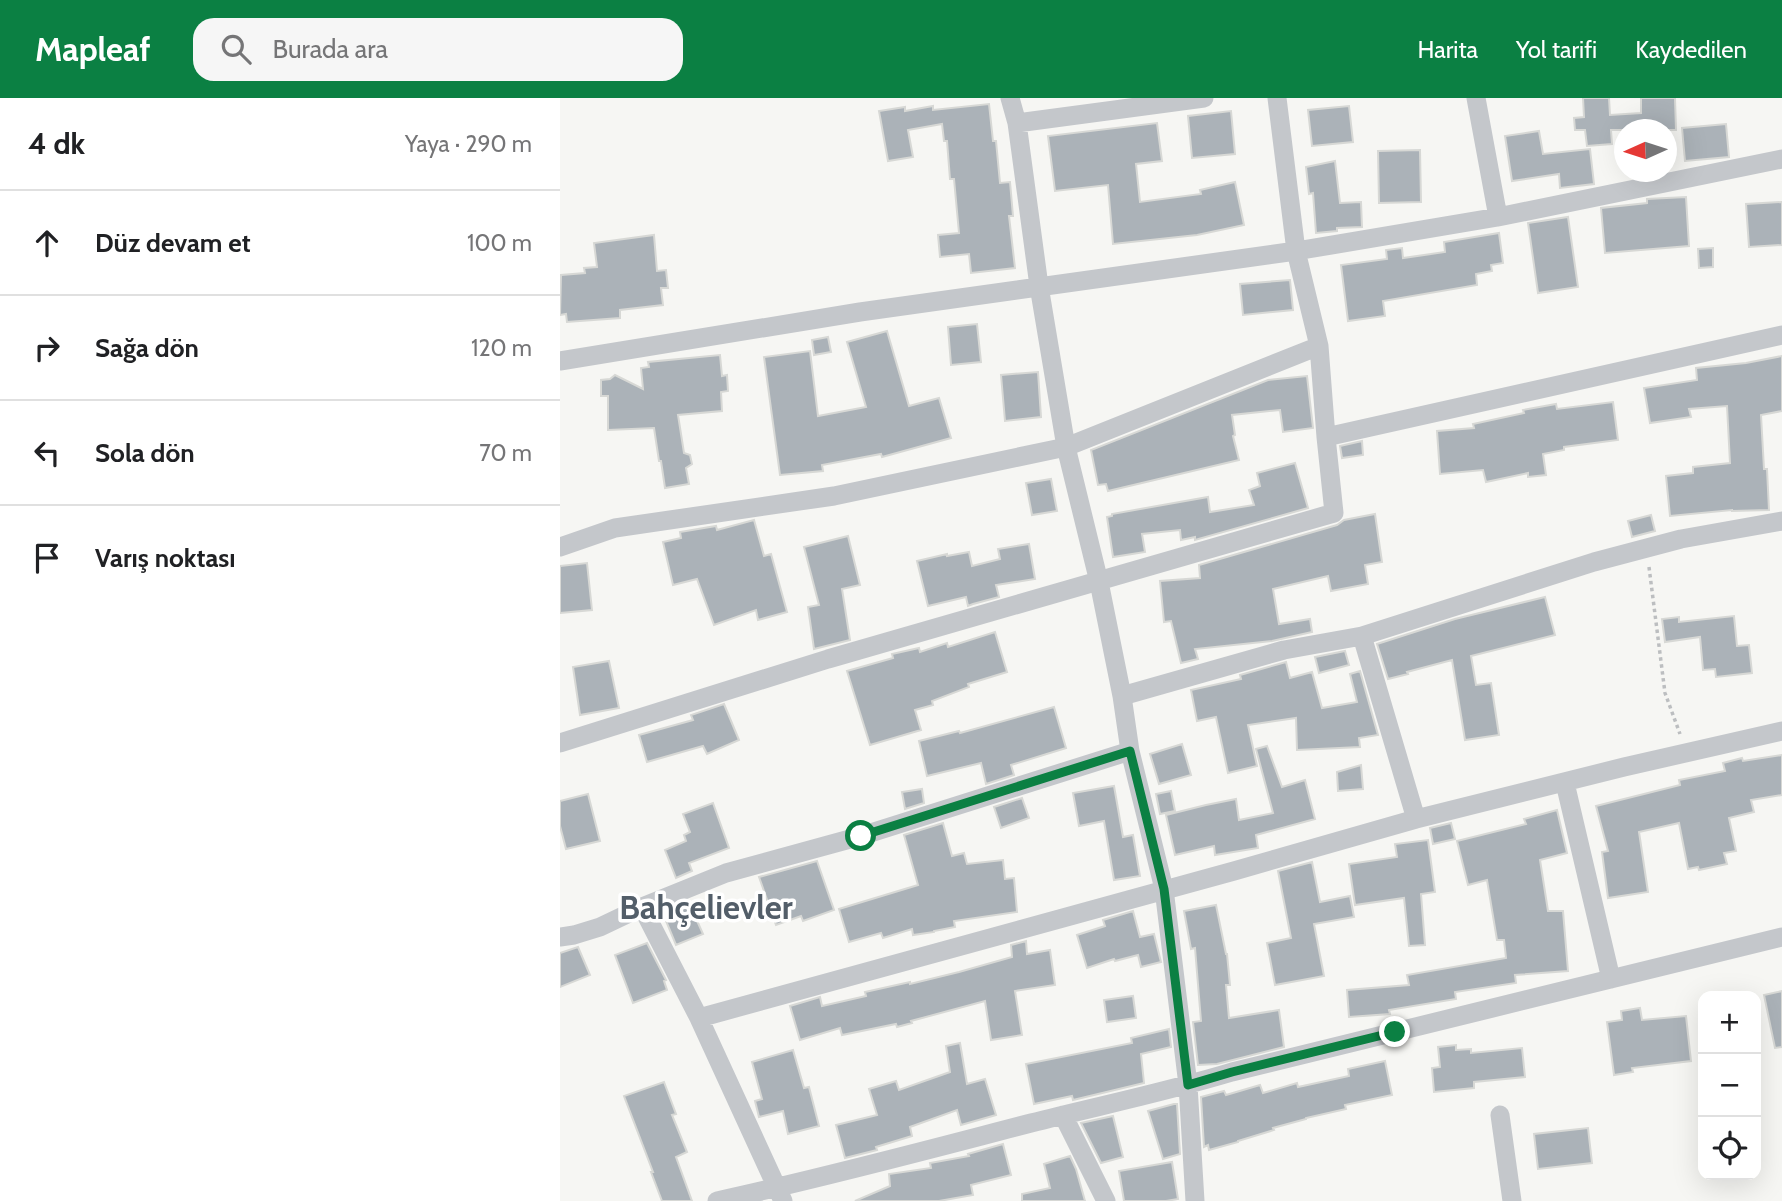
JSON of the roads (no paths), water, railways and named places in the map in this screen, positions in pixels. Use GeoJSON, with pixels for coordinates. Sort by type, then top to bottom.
{"type":"FeatureCollection","features":[{"type":"Feature","properties":{"kind":"street"},"geometry":{"type":"LineString","coordinates":[[1010,98],[1017,124],[1039,286],[1066,446],[1099,582],[1130,751],[1164,889],[1188,1085],[1195,1201]]}},
{"type":"Feature","properties":{"kind":"street"},"geometry":{"type":"LineString","coordinates":[[1017,124],[1204,98]]}},
{"type":"Feature","properties":{"kind":"street"},"geometry":{"type":"LineString","coordinates":[[560,743],[828,659],[1334,513],[1319,346],[1296,251],[1277,98]]}},
{"type":"Feature","properties":{"kind":"street"},"geometry":{"type":"LineString","coordinates":[[1476,98],[1498,217]]}},
{"type":"Feature","properties":{"kind":"street"},"geometry":{"type":"LineString","coordinates":[[560,360],[846,314],[1296,251],[1498,217],[1782,159]]}},
{"type":"Feature","properties":{"kind":"street"},"geometry":{"type":"LineString","coordinates":[[1326,437],[1782,335]]}},
{"type":"Feature","properties":{"kind":"street"},"geometry":{"type":"LineString","coordinates":[[560,547],[615,528],[834,496],[1066,446],[1319,346]]}},
{"type":"Feature","properties":{"kind":"street"},"geometry":{"type":"LineString","coordinates":[[1122,696],[1284,650],[1362,636],[1594,562],[1681,539],[1782,521]]}},
{"type":"Feature","properties":{"kind":"street"},"geometry":{"type":"LineString","coordinates":[[1362,636],[1416,819]]}},
{"type":"Feature","properties":{"kind":"street"},"geometry":{"type":"LineString","coordinates":[[699,1018],[1416,819],[1782,731]]}},
{"type":"Feature","properties":{"kind":"street"},"geometry":{"type":"LineString","coordinates":[[560,937],[574,936],[600,927],[726,873],[861,836],[1130,751]]}},
{"type":"Feature","properties":{"kind":"street"},"geometry":{"type":"LineString","coordinates":[[1565,783],[1611,979]]}},
{"type":"Feature","properties":{"kind":"street"},"geometry":{"type":"LineString","coordinates":[[642,907],[699,1018],[780,1195]]}},
{"type":"Feature","properties":{"kind":"street"},"geometry":{"type":"LineString","coordinates":[[717,1201],[780,1195],[1063,1115],[1782,937]]}},
{"type":"Feature","properties":{"kind":"street"},"geometry":{"type":"LineString","coordinates":[[1063,1115],[1106,1201]]}},
{"type":"Feature","properties":{"kind":"street"},"geometry":{"type":"LineString","coordinates":[[1500,1115],[1512,1201]]}},
{"type":"Feature","properties":{"kind":"district","name":"Bahçelievler"},"geometry":{"type":"Point","coordinates":[706,907]}}]}
